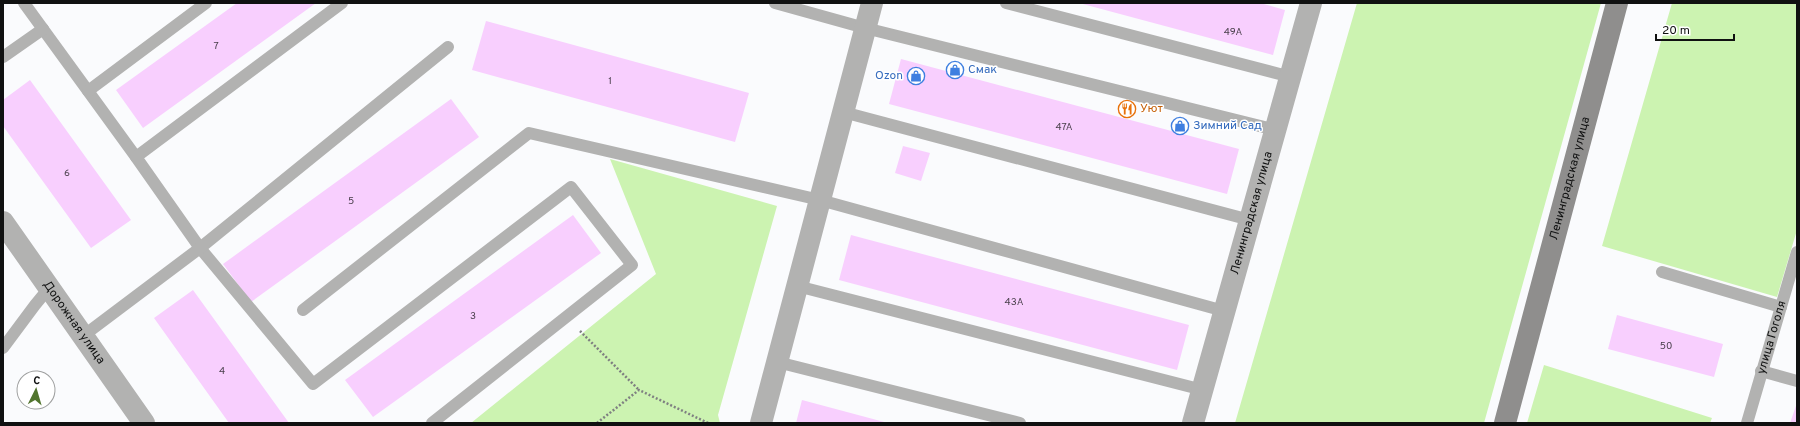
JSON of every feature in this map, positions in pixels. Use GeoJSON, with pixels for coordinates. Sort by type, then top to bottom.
{"type":"FeatureCollection","features":[{"type":"Feature","properties":{"kind":"street"},"geometry":{"type":"LineString","coordinates":[[761,423],[872,3]]}},
{"type":"Feature","properties":{"kind":"street","name":"Ленинградская улица"},"geometry":{"type":"LineString","coordinates":[[1193,423],[1311,3]]}},
{"type":"Feature","properties":{"kind":"street","name":"Ленинградская улица"},"geometry":{"type":"LineString","coordinates":[[1505,423],[1617,3]]}},
{"type":"Feature","properties":{"kind":"street","name":"Дорожная улица"},"geometry":{"type":"LineString","coordinates":[[3,222],[144,423]]}},
{"type":"Feature","properties":{"kind":"lane"},"geometry":{"type":"LineString","coordinates":[[24,3],[200,248],[313,384],[571,187],[632,265],[432,423]]}},
{"type":"Feature","properties":{"kind":"lane"},"geometry":{"type":"LineString","coordinates":[[88,91],[206,3]]}},
{"type":"Feature","properties":{"kind":"lane"},"geometry":{"type":"LineString","coordinates":[[136,157],[342,3]]}},
{"type":"Feature","properties":{"kind":"lane"},"geometry":{"type":"LineString","coordinates":[[775,3],[865,28],[1276,130]]}},
{"type":"Feature","properties":{"kind":"lane"},"geometry":{"type":"LineString","coordinates":[[1006,3],[1291,77]]}},
{"type":"Feature","properties":{"kind":"lane"},"geometry":{"type":"LineString","coordinates":[[3,57],[43,29]]}},
{"type":"Feature","properties":{"kind":"lane"},"geometry":{"type":"LineString","coordinates":[[83,336],[200,248],[448,48]]}},
{"type":"Feature","properties":{"kind":"lane"},"geometry":{"type":"LineString","coordinates":[[843,112],[1250,220]]}},
{"type":"Feature","properties":{"kind":"lane"},"geometry":{"type":"LineString","coordinates":[[303,310],[530,132],[820,200],[1224,312]]}},
{"type":"Feature","properties":{"kind":"lane","name":"улица Гоголя"},"geometry":{"type":"LineString","coordinates":[[1746,423],[1781,307],[1793,278],[1797,252]]}},
{"type":"Feature","properties":{"kind":"lane"},"geometry":{"type":"LineString","coordinates":[[1662,272],[1781,307]]}},
{"type":"Feature","properties":{"kind":"lane"},"geometry":{"type":"LineString","coordinates":[[797,286],[1203,390]]}},
{"type":"Feature","properties":{"kind":"lane"},"geometry":{"type":"LineString","coordinates":[[3,348],[35,304],[49,288]]}},
{"type":"Feature","properties":{"kind":"lane"},"geometry":{"type":"LineString","coordinates":[[777,362],[1020,423]]}},
{"type":"Feature","properties":{"kind":"lane"},"geometry":{"type":"LineString","coordinates":[[1761,371],[1797,381]]}},
{"type":"Feature","properties":{"kind":"path"},"geometry":{"type":"LineString","coordinates":[[566,317],[639,390],[708,423]]}},
{"type":"Feature","properties":{"kind":"path"},"geometry":{"type":"LineString","coordinates":[[597,423],[639,390]]}},
{"type":"Feature","properties":{"kind":"green space"},"geometry":{"type":"Polygon","coordinates":[[[1357,3],[1601,3],[1484,423],[1235,423],[1357,3]]]}},
{"type":"Feature","properties":{"kind":"green space"},"geometry":{"type":"Polygon","coordinates":[[[1672,3],[1797,3],[1797,230],[1777,297],[1602,246],[1672,3]]]}},
{"type":"Feature","properties":{"kind":"green space"},"geometry":{"type":"Polygon","coordinates":[[[610,159],[777,206],[718,415],[720,423],[471,423],[656,274],[610,159]]]}},
{"type":"Feature","properties":{"kind":"green space"},"geometry":{"type":"Polygon","coordinates":[[[1544,365],[1712,418],[1710,423],[1527,423],[1544,365]]]}},
{"type":"Feature","properties":{"kind":"building"},"geometry":{"type":"Polygon","coordinates":[[[237,3],[316,3],[143,128],[116,90],[237,3]]]}},
{"type":"Feature","properties":{"kind":"building"},"geometry":{"type":"Polygon","coordinates":[[[1079,3],[1260,3],[1285,10],[1273,55],[1079,3]]]}},
{"type":"Feature","properties":{"kind":"building"},"geometry":{"type":"Polygon","coordinates":[[[486,21],[749,93],[735,142],[472,70],[486,21]]]}},
{"type":"Feature","properties":{"kind":"building"},"geometry":{"type":"Polygon","coordinates":[[[901,59],[1239,149],[1227,194],[889,104],[901,59]]]}},
{"type":"Feature","properties":{"kind":"building"},"geometry":{"type":"Polygon","coordinates":[[[30,80],[131,220],[91,248],[3,126],[3,100],[30,80]]]}},
{"type":"Feature","properties":{"kind":"building"},"geometry":{"type":"Polygon","coordinates":[[[451,99],[479,137],[251,302],[223,264],[451,99]]]}},
{"type":"Feature","properties":{"kind":"building"},"geometry":{"type":"Polygon","coordinates":[[[903,146],[930,153],[921,181],[895,173],[903,146]]]}},
{"type":"Feature","properties":{"kind":"building"},"geometry":{"type":"Polygon","coordinates":[[[573,215],[601,253],[373,417],[345,380],[573,215]]]}},
{"type":"Feature","properties":{"kind":"building"},"geometry":{"type":"Polygon","coordinates":[[[851,235],[1189,325],[1177,370],[839,280],[851,235]]]}},
{"type":"Feature","properties":{"kind":"building"},"geometry":{"type":"Polygon","coordinates":[[[193,290],[289,423],[229,423],[154,318],[193,290]]]}},
{"type":"Feature","properties":{"kind":"building"},"geometry":{"type":"Polygon","coordinates":[[[1617,315],[1723,344],[1714,377],[1608,349],[1617,315]]]}},
{"type":"Feature","properties":{"kind":"building"},"geometry":{"type":"Polygon","coordinates":[[[802,400],[888,423],[796,423],[802,400]]]}},
{"type":"Feature","properties":{"kind":"building"},"geometry":{"type":"Polygon","coordinates":[[[1797,403],[1797,423],[1790,423],[1797,403]]]}},
{"type":"Feature","properties":{"kind":"place","name":"Смак"},"geometry":{"type":"Point","coordinates":[955,70]}},
{"type":"Feature","properties":{"kind":"place","name":"Ozon"},"geometry":{"type":"Point","coordinates":[916,76]}},
{"type":"Feature","properties":{"kind":"place","name":"Уют"},"geometry":{"type":"Point","coordinates":[1127,109]}},
{"type":"Feature","properties":{"kind":"place","name":"Зимний Сад"},"geometry":{"type":"Point","coordinates":[1180,126]}}]}
